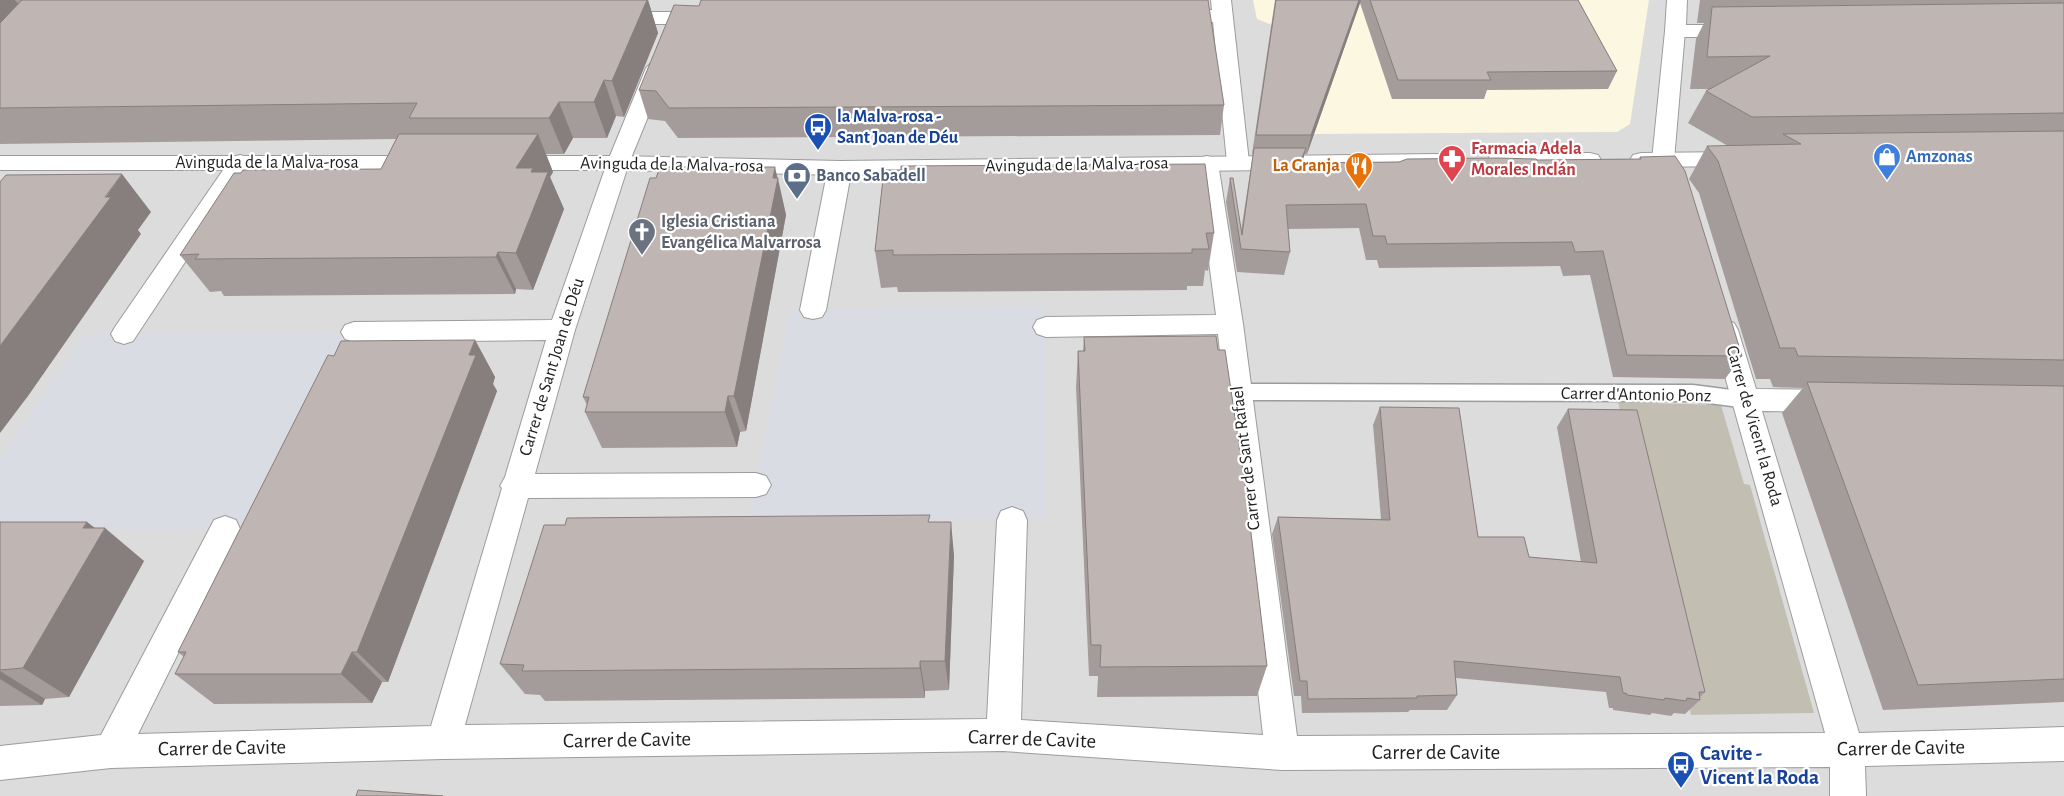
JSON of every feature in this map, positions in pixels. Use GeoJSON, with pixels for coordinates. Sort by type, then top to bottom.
{"type":"FeatureCollection","features":[{"type":"Feature","properties":{"kind":"street"},"geometry":{"type":"LineString","coordinates":[[1676,180],[1663,160],[1677,0]]}},
{"type":"Feature","properties":{"kind":"street"},"geometry":{"type":"LineString","coordinates":[[1154,16],[1222,8],[1238,162]]}},
{"type":"Feature","properties":{"kind":"street"},"geometry":{"type":"LineString","coordinates":[[598,18],[680,9],[727,18]]}},
{"type":"Feature","properties":{"kind":"street","name":"Carrer de Sant Joan de Déu"},"geometry":{"type":"LineString","coordinates":[[443,742],[515,486],[562,330],[618,163],[680,9]]}},
{"type":"Feature","properties":{"kind":"street"},"geometry":{"type":"LineString","coordinates":[[1675,31],[1754,30]]}},
{"type":"Feature","properties":{"kind":"street","name":"Avinguda de la Malva-rosa"},"geometry":{"type":"LineString","coordinates":[[489,163],[618,163],[840,168],[1238,162],[1761,158]]}},
{"type":"Feature","properties":{"kind":"street"},"geometry":{"type":"LineString","coordinates":[[124,334],[240,162]]}},
{"type":"Feature","properties":{"kind":"street","name":"Avinguda de la Malva-rosa"},"geometry":{"type":"LineString","coordinates":[[0,163],[439,163]]}},
{"type":"Feature","properties":{"kind":"street","name":"Carrer de Sant Rafael"},"geometry":{"type":"LineString","coordinates":[[1207,163],[1239,392],[1282,753]]}},
{"type":"Feature","properties":{"kind":"street"},"geometry":{"type":"LineString","coordinates":[[813,310],[840,168]]}},
{"type":"Feature","properties":{"kind":"street","name":"Carrer de Vicent la Roda"},"geometry":{"type":"LineString","coordinates":[[1718,306],[1847,750],[1848,796]]}},
{"type":"Feature","properties":{"kind":"street"},"geometry":{"type":"LineString","coordinates":[[1046,326],[1230,324]]}},
{"type":"Feature","properties":{"kind":"street"},"geometry":{"type":"LineString","coordinates":[[354,332],[562,330]]}},
{"type":"Feature","properties":{"kind":"street","name":"Carrer d'Antonio Ponz"},"geometry":{"type":"LineString","coordinates":[[1746,400],[1856,401]]}},
{"type":"Feature","properties":{"kind":"street"},"geometry":{"type":"LineString","coordinates":[[515,486],[756,485]]}},
{"type":"Feature","properties":{"kind":"street"},"geometry":{"type":"LineString","coordinates":[[1004,735],[1012,520]]}},
{"type":"Feature","properties":{"kind":"street"},"geometry":{"type":"LineString","coordinates":[[111,751],[225,529]]}},
{"type":"Feature","properties":{"kind":"street","name":"Carrer de Cavite"},"geometry":{"type":"LineString","coordinates":[[0,763],[111,751],[443,742],[1004,735],[1282,753],[1847,750],[2064,744]]}},
{"type":"Feature","properties":{"kind":"lane","name":"Carrer d'Antonio Ponz"},"geometry":{"type":"LineString","coordinates":[[1239,392],[1693,393],[1746,400]]}},
{"type":"Feature","properties":{"kind":"shaded area"},"geometry":{"type":"Polygon","coordinates":[[[0,0],[2064,0],[2064,796],[0,796],[0,0]]]}},
{"type":"Feature","properties":{"kind":"shaded area"},"geometry":{"type":"Polygon","coordinates":[[[1253,0],[1649,0],[1630,124],[1617,132],[1314,134],[1346,42],[1272,25],[1257,19],[1253,0]]]}},
{"type":"Feature","properties":{"kind":"shaded area"},"geometry":{"type":"Polygon","coordinates":[[[1045,306],[1045,520],[749,517],[790,310],[1045,306]]]}},
{"type":"Feature","properties":{"kind":"shaded area"},"geometry":{"type":"Polygon","coordinates":[[[354,332],[258,528],[0,531],[0,458],[86,334],[354,332]]]}},
{"type":"Feature","properties":{"kind":"shaded area"},"geometry":{"type":"Polygon","coordinates":[[[1618,402],[1721,405],[1744,484],[1750,485],[1814,713],[1691,715],[1618,402]]]}},
{"type":"Feature","properties":{"kind":"building"},"geometry":{"type":"Polygon","coordinates":[[[22,0],[647,0],[612,81],[604,80],[594,102],[559,102],[549,118],[409,118],[417,103],[0,108],[0,23],[22,0]]]}},
{"type":"Feature","properties":{"kind":"building"},"geometry":{"type":"Polygon","coordinates":[[[701,0],[1208,0],[1224,105],[669,108],[656,91],[639,90],[674,5],[699,6],[701,0]]]}},
{"type":"Feature","properties":{"kind":"building"},"geometry":{"type":"Polygon","coordinates":[[[1276,0],[1359,0],[1311,135],[1256,135],[1276,0]]]}},
{"type":"Feature","properties":{"kind":"building"},"geometry":{"type":"Polygon","coordinates":[[[1370,0],[1578,0],[1617,71],[1487,72],[1491,80],[1398,80],[1370,0]]]}},
{"type":"Feature","properties":{"kind":"building"},"geometry":{"type":"Polygon","coordinates":[[[2064,3],[2064,113],[1752,117],[1706,91],[1770,56],[1707,57],[1712,7],[2064,3]]]}},
{"type":"Feature","properties":{"kind":"building"},"geometry":{"type":"Polygon","coordinates":[[[2064,131],[2064,360],[1798,356],[1795,348],[1780,348],[1718,161],[1707,146],[1801,144],[1783,134],[2064,131]]]}},
{"type":"Feature","properties":{"kind":"building"},"geometry":{"type":"Polygon","coordinates":[[[399,134],[538,134],[516,168],[533,168],[531,172],[548,172],[516,253],[498,252],[496,257],[195,259],[199,254],[180,255],[234,173],[241,173],[243,170],[381,169],[399,134]]]}},
{"type":"Feature","properties":{"kind":"building"},"geometry":{"type":"Polygon","coordinates":[[[1254,148],[1306,148],[1300,163],[1399,162],[1407,159],[1641,159],[1640,157],[1675,156],[1685,171],[1742,356],[1627,355],[1603,251],[1575,252],[1572,242],[1387,244],[1385,236],[1373,236],[1366,204],[1286,205],[1290,252],[1241,249],[1230,178],[1233,178],[1242,235],[1254,148]]]}},
{"type":"Feature","properties":{"kind":"building"},"geometry":{"type":"Polygon","coordinates":[[[1205,164],[1214,233],[1206,233],[1209,249],[1192,249],[1192,253],[893,255],[893,250],[875,251],[884,170],[901,170],[901,166],[1205,164]]]}},
{"type":"Feature","properties":{"kind":"building"},"geometry":{"type":"Polygon","coordinates":[[[660,167],[775,167],[773,178],[778,178],[734,396],[728,396],[725,412],[585,412],[589,397],[583,397],[650,178],[656,178],[660,167]]]}},
{"type":"Feature","properties":{"kind":"building"},"geometry":{"type":"Polygon","coordinates":[[[122,174],[105,197],[111,197],[0,346],[0,182],[6,175],[122,174]]]}},
{"type":"Feature","properties":{"kind":"building"},"geometry":{"type":"Polygon","coordinates":[[[1216,336],[1218,350],[1225,350],[1246,491],[1267,666],[1100,667],[1101,645],[1091,645],[1078,351],[1085,351],[1084,337],[1216,336]]]}},
{"type":"Feature","properties":{"kind":"building"},"geometry":{"type":"Polygon","coordinates":[[[475,340],[469,355],[476,355],[357,652],[352,652],[341,674],[175,674],[186,652],[178,652],[328,355],[334,356],[341,341],[475,340]]]}},
{"type":"Feature","properties":{"kind":"building"},"geometry":{"type":"Polygon","coordinates":[[[1807,382],[2064,386],[2064,679],[1918,685],[1807,382]]]}},
{"type":"Feature","properties":{"kind":"building"},"geometry":{"type":"Polygon","coordinates":[[[1380,407],[1459,408],[1478,537],[1524,537],[1529,557],[1597,563],[1568,409],[1637,410],[1705,692],[1699,692],[1700,700],[1687,698],[1686,701],[1665,698],[1664,700],[1627,695],[1623,693],[1620,677],[1454,661],[1457,695],[1417,696],[1417,698],[1308,699],[1307,681],[1300,681],[1278,517],[1390,520],[1380,407]]]}},
{"type":"Feature","properties":{"kind":"building"},"geometry":{"type":"Polygon","coordinates":[[[930,515],[928,522],[951,522],[945,661],[920,661],[920,668],[522,671],[524,665],[500,664],[544,525],[565,525],[567,518],[930,515]]]}},
{"type":"Feature","properties":{"kind":"building"},"geometry":{"type":"Polygon","coordinates":[[[0,522],[87,522],[83,528],[105,528],[23,668],[0,670],[0,522]]]}},
{"type":"Feature","properties":{"kind":"building"},"geometry":{"type":"Polygon","coordinates":[[[358,790],[443,796],[356,796],[358,790]]]}},
{"type":"Feature","properties":{"kind":"place","name":"la Malva-rosa - Sant Joan de Déu"},"geometry":{"type":"Point","coordinates":[818,151]}},
{"type":"Feature","properties":{"kind":"place","name":"Amzonas"},"geometry":{"type":"Point","coordinates":[1887,181]}},
{"type":"Feature","properties":{"kind":"place","name":"Farmacia Adela Morales Inclán"},"geometry":{"type":"Point","coordinates":[1452,183]}},
{"type":"Feature","properties":{"kind":"place","name":"La Granja"},"geometry":{"type":"Point","coordinates":[1359,190]}},
{"type":"Feature","properties":{"kind":"place","name":"Banco Sabadell"},"geometry":{"type":"Point","coordinates":[797,200]}},
{"type":"Feature","properties":{"kind":"place","name":"Iglesia Cristiana Evangélica Malvarrosa"},"geometry":{"type":"Point","coordinates":[642,256]}},
{"type":"Feature","properties":{"kind":"place","name":"Cavite - Vicent la Roda"},"geometry":{"type":"Point","coordinates":[1681,789]}}]}
